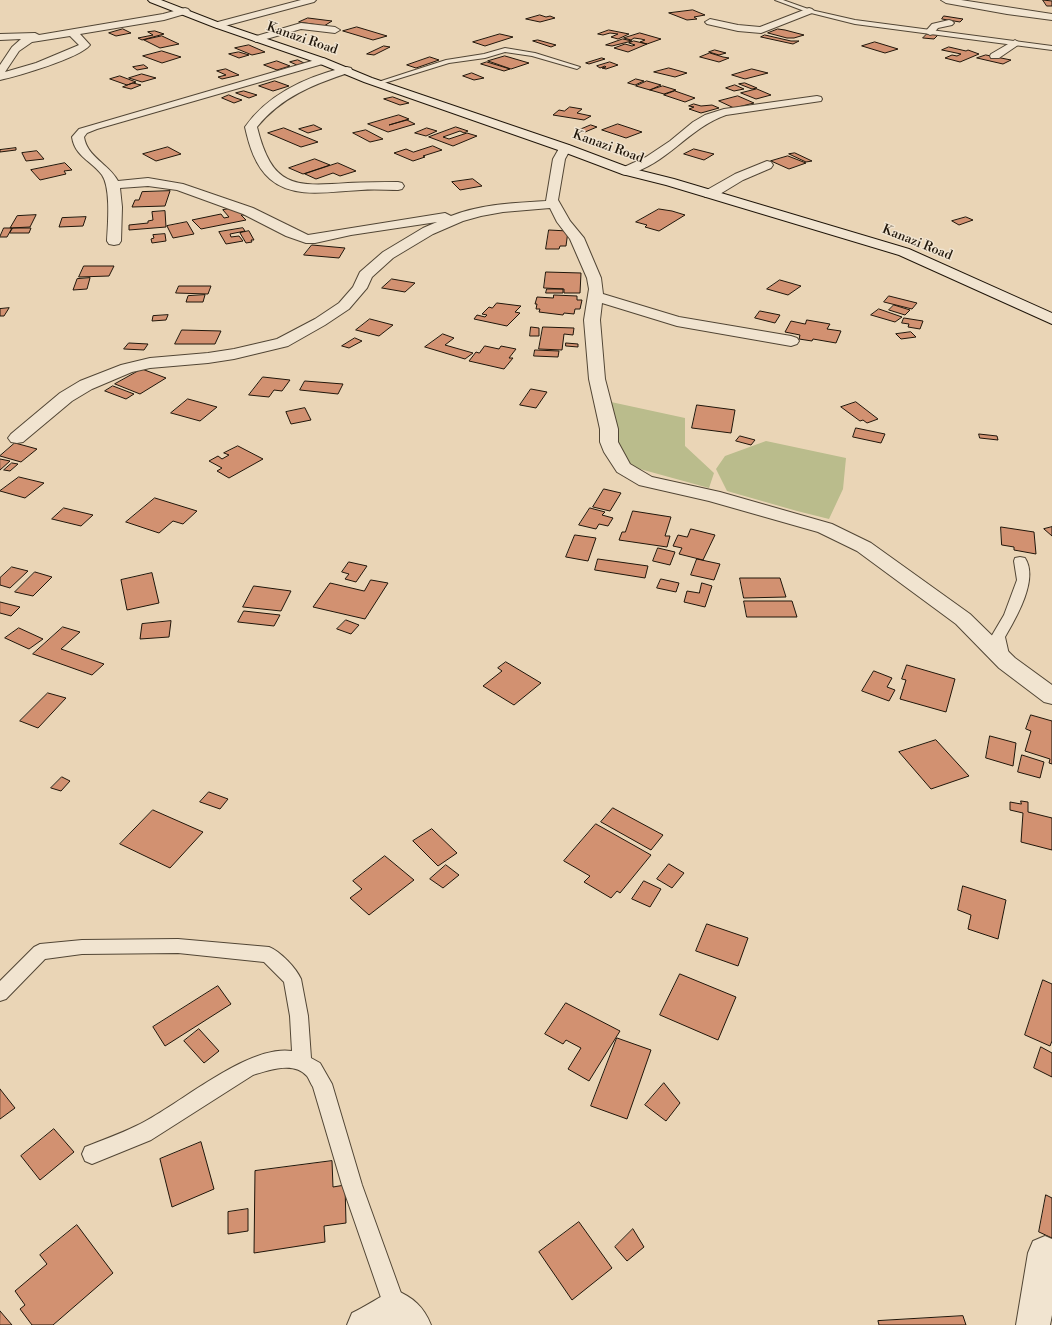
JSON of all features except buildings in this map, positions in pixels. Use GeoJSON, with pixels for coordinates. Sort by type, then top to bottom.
{"type":"FeatureCollection","features":[{"type":"Feature","properties":{"kind":"street","name":"Kanazi Road"},"geometry":{"type":"LineString","coordinates":[[153,0],[217,25],[322,61],[378,83],[565,148],[626,171],[710,194],[904,252],[1052,319]]}},
{"type":"Feature","properties":{"kind":"street"},"geometry":{"type":"LineString","coordinates":[[217,25],[311,0]]}},
{"type":"Feature","properties":{"kind":"street"},"geometry":{"type":"LineString","coordinates":[[946,0],[1007,11],[1052,16]]}},
{"type":"Feature","properties":{"kind":"street"},"geometry":{"type":"LineString","coordinates":[[710,22],[738,28],[761,30],[809,11]]}},
{"type":"Feature","properties":{"kind":"street"},"geometry":{"type":"LineString","coordinates":[[0,37],[41,36],[71,32],[156,19],[185,12]]}},
{"type":"Feature","properties":{"kind":"street"},"geometry":{"type":"LineString","coordinates":[[930,32],[935,26],[949,23]]}},
{"type":"Feature","properties":{"kind":"street"},"geometry":{"type":"LineString","coordinates":[[256,38],[301,26],[335,30]]}},
{"type":"Feature","properties":{"kind":"street"},"geometry":{"type":"LineString","coordinates":[[0,77],[34,67],[85,46],[80,39],[71,32]]}},
{"type":"Feature","properties":{"kind":"street"},"geometry":{"type":"LineString","coordinates":[[0,72],[20,44],[29,39],[41,36]]}},
{"type":"Feature","properties":{"kind":"street"},"geometry":{"type":"LineString","coordinates":[[995,56],[1015,43]]}},
{"type":"Feature","properties":{"kind":"street"},"geometry":{"type":"LineString","coordinates":[[114,241],[116,214],[108,174],[80,148],[78,137],[83,131],[122,118],[322,61]]}},
{"type":"Feature","properties":{"kind":"street"},"geometry":{"type":"LineString","coordinates":[[347,70],[300,86],[274,102],[260,114],[250,127],[256,149],[274,176],[288,184],[313,188],[368,185],[398,186]]}},
{"type":"Feature","properties":{"kind":"street"},"geometry":{"type":"LineString","coordinates":[[626,171],[650,160],[674,144],[697,124],[708,117],[724,112],[817,99]]}},
{"type":"Feature","properties":{"kind":"street"},"geometry":{"type":"LineString","coordinates":[[565,148],[558,168],[552,200],[564,222],[578,238],[594,278],[596,289],[592,320],[597,379],[609,429],[609,442],[613,452],[623,468],[646,481],[713,496],[825,528],[864,547],[963,619],[1003,659],[1052,696]]}},
{"type":"Feature","properties":{"kind":"street"},"geometry":{"type":"LineString","coordinates":[[710,194],[739,177],[767,165]]}},
{"type":"Feature","properties":{"kind":"street"},"geometry":{"type":"LineString","coordinates":[[111,185],[148,182],[179,187],[248,211],[306,239],[315,239],[382,226],[503,208],[554,204]]}},
{"type":"Feature","properties":{"kind":"street"},"geometry":{"type":"LineString","coordinates":[[17,438],[66,397],[86,385],[127,368],[150,363],[227,355],[282,342],[320,322],[344,306],[360,288],[365,275],[388,255],[428,231],[467,214]]}},
{"type":"Feature","properties":{"kind":"street"},"geometry":{"type":"LineString","coordinates":[[595,296],[677,321],[791,341]]}},
{"type":"Feature","properties":{"kind":"street"},"geometry":{"type":"LineString","coordinates":[[1032,1325],[1045,1253]]}},
{"type":"Feature","properties":{"kind":"street"},"geometry":{"type":"LineString","coordinates":[[364,1325],[374,1321],[404,1316]]}},
{"type":"Feature","properties":{"kind":"lane"},"geometry":{"type":"LineString","coordinates":[[778,0],[809,11],[855,22],[1052,48]]}},
{"type":"Feature","properties":{"kind":"lane"},"geometry":{"type":"LineString","coordinates":[[378,83],[448,61],[485,56],[505,50],[533,54],[577,67]]}},
{"type":"Feature","properties":{"kind":"lane"},"geometry":{"type":"LineString","coordinates":[[1003,659],[998,637],[1010,616],[1023,580],[1020,561]]}},
{"type":"Feature","properties":{"kind":"lane"},"geometry":{"type":"LineString","coordinates":[[0,993],[40,952],[82,947],[178,946],[269,955],[292,979],[299,1016],[302,1062]]}},
{"type":"Feature","properties":{"kind":"lane"},"geometry":{"type":"LineString","coordinates":[[92,1154],[144,1133],[248,1068],[270,1061],[290,1059],[302,1062],[312,1069],[322,1084],[352,1185],[404,1316]]}},
{"type":"Feature","properties":{"kind":"green space"},"geometry":{"type":"Polygon","coordinates":[[[611,402],[685,418],[685,446],[714,473],[709,488],[629,466],[613,435],[611,402]]]}},
{"type":"Feature","properties":{"kind":"green space"},"geometry":{"type":"Polygon","coordinates":[[[766,441],[846,458],[843,489],[829,519],[727,491],[716,469],[725,456],[766,441]]]}}]}
